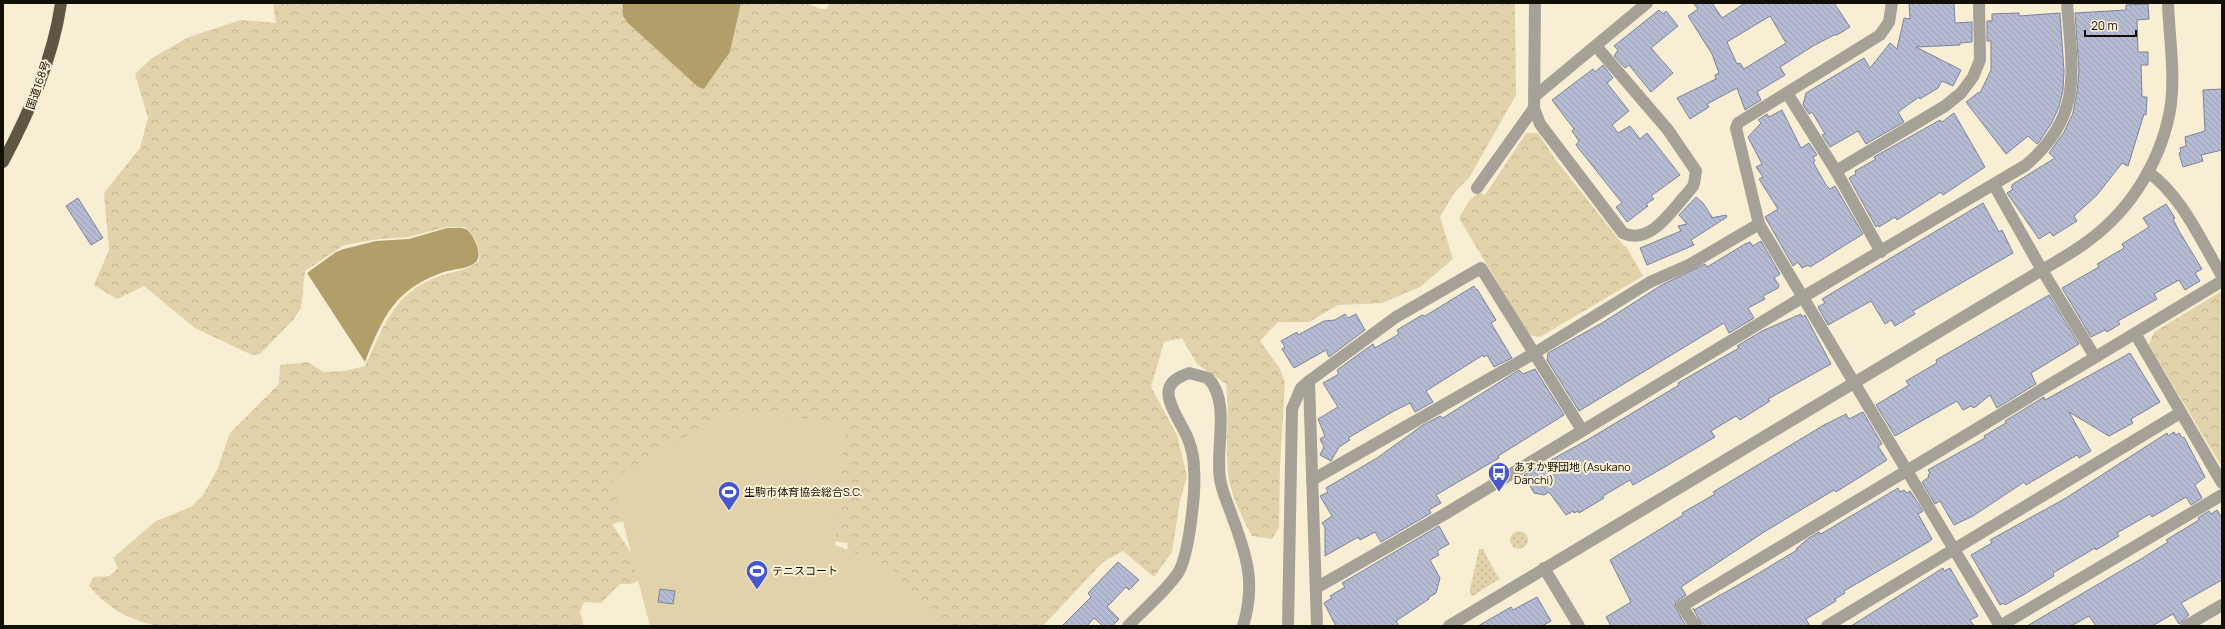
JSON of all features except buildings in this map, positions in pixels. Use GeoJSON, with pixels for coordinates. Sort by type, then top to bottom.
{"type":"FeatureCollection","features":[{"type":"Feature","properties":{"kind":"highway","name":"国道168号"},"geometry":{"type":"LineString","coordinates":[[3,162],[29,112],[47,61],[61,3]]}},
{"type":"Feature","properties":{"kind":"street"},"geometry":{"type":"LineString","coordinates":[[1536,3],[1535,102],[1540,124],[1623,233],[1629,236],[1645,233],[1665,220],[1693,186],[1696,171],[1668,130],[1596,46]]}},
{"type":"Feature","properties":{"kind":"street"},"geometry":{"type":"LineString","coordinates":[[1477,188],[1535,102],[1596,46],[1647,3]]}},
{"type":"Feature","properties":{"kind":"street"},"geometry":{"type":"LineString","coordinates":[[1892,3],[1892,11],[1889,22],[1880,35],[1738,123],[1736,128],[1759,224],[1855,381],[2000,626],[2222,495]]}},
{"type":"Feature","properties":{"kind":"street"},"geometry":{"type":"LineString","coordinates":[[1836,171],[1945,106],[1961,93],[1973,77],[1980,60],[1979,3]]}},
{"type":"Feature","properties":{"kind":"street"},"geometry":{"type":"LineString","coordinates":[[1316,588],[1445,514],[1803,297],[1994,186],[2026,165],[2040,153],[2056,132],[2067,111],[2072,74],[2067,3]]}},
{"type":"Feature","properties":{"kind":"street"},"geometry":{"type":"LineString","coordinates":[[1449,626],[2042,270],[2088,241],[2110,223],[2132,197],[2148,172],[2158,151],[2171,104],[2168,3]]}},
{"type":"Feature","properties":{"kind":"street"},"geometry":{"type":"LineString","coordinates":[[1787,93],[1836,171],[1881,252]]}},
{"type":"Feature","properties":{"kind":"street"},"geometry":{"type":"LineString","coordinates":[[2148,172],[2162,182],[2174,196],[2222,276]]}},
{"type":"Feature","properties":{"kind":"street"},"geometry":{"type":"LineString","coordinates":[[1994,186],[2042,270],[2095,357]]}},
{"type":"Feature","properties":{"kind":"street"},"geometry":{"type":"LineString","coordinates":[[1312,480],[1533,354],[1650,282],[1689,265],[1759,224]]}},
{"type":"Feature","properties":{"kind":"street"},"geometry":{"type":"LineString","coordinates":[[1288,626],[1292,409],[1301,388],[1396,317],[1481,268],[1533,354],[1582,430]]}},
{"type":"Feature","properties":{"kind":"street"},"geometry":{"type":"LineString","coordinates":[[1695,626],[1682,606],[2095,357],[2136,335],[2222,281]]}},
{"type":"Feature","properties":{"kind":"street"},"geometry":{"type":"LineString","coordinates":[[2136,335],[2222,483]]}},
{"type":"Feature","properties":{"kind":"street"},"geometry":{"type":"LineString","coordinates":[[1128,626],[1166,587],[1178,572],[1184,561],[1195,471],[1193,453],[1185,432],[1168,399],[1168,389],[1173,382],[1189,373],[1208,378],[1219,395],[1220,478],[1224,495],[1248,562],[1250,590],[1243,626]]}},
{"type":"Feature","properties":{"kind":"street"},"geometry":{"type":"LineString","coordinates":[[1309,381],[1317,626]]}},
{"type":"Feature","properties":{"kind":"street"},"geometry":{"type":"LineString","coordinates":[[1827,626],[2180,413]]}},
{"type":"Feature","properties":{"kind":"street"},"geometry":{"type":"LineString","coordinates":[[1544,568],[1579,626]]}},
{"type":"Feature","properties":{"kind":"street"},"geometry":{"type":"LineString","coordinates":[[2186,626],[2222,605]]}},
{"type":"Feature","properties":{"kind":"green space"},"geometry":{"type":"Polygon","coordinates":[[[273,3],[622,3],[621,7],[629,24],[698,87],[704,89],[730,52],[741,3],[807,3],[821,9],[826,9],[830,3],[1515,3],[1516,95],[1469,178],[1454,193],[1440,217],[1453,259],[1420,287],[1382,303],[1338,305],[1309,322],[1278,322],[1260,341],[1279,367],[1285,382],[1280,466],[1279,528],[1272,539],[1252,536],[1231,489],[1227,462],[1228,406],[1226,384],[1197,364],[1182,338],[1164,342],[1151,387],[1177,435],[1187,476],[1180,501],[1172,552],[1154,577],[1123,551],[1103,562],[1043,626],[880,626],[844,578],[848,543],[647,516],[612,524],[637,562],[640,580],[631,584],[620,584],[601,603],[584,602],[580,612],[584,626],[158,626],[129,617],[104,601],[89,586],[93,577],[110,576],[118,568],[113,558],[156,521],[191,507],[203,495],[218,468],[230,433],[279,384],[280,365],[308,362],[323,372],[345,371],[365,366],[392,313],[410,292],[437,277],[465,269],[479,261],[478,246],[472,234],[465,227],[447,227],[408,237],[379,239],[344,245],[305,271],[301,308],[293,320],[260,354],[252,355],[195,328],[144,286],[117,299],[94,285],[109,250],[104,193],[140,148],[148,118],[135,74],[152,58],[189,37],[241,20],[276,23],[273,3]]]}},
{"type":"Feature","properties":{"kind":"green space"},"geometry":{"type":"Polygon","coordinates":[[[1526,133],[1538,133],[1555,159],[1624,246],[1626,246],[1643,276],[1540,337],[1529,335],[1459,218],[1469,201],[1479,192],[1485,195],[1526,133]]]}},
{"type":"Feature","properties":{"kind":"green space"},"geometry":{"type":"Polygon","coordinates":[[[2222,291],[2222,467],[2149,345],[2154,332],[2222,291]]]}},
{"type":"Feature","properties":{"kind":"green space","name":"生駒市体育協会総合S.C."},"geometry":{"type":"Polygon","coordinates":[[[728,413],[846,421],[835,545],[890,566],[941,626],[650,626],[612,479],[728,413]]]}},
{"type":"Feature","properties":{"kind":"green space"},"geometry":{"type":"Polygon","coordinates":[[[1515,531],[1523,531],[1528,536],[1526,547],[1523,549],[1515,549],[1510,544],[1510,536],[1515,531]]]}},
{"type":"Feature","properties":{"kind":"green space"},"geometry":{"type":"Polygon","coordinates":[[[1479,549],[1483,549],[1499,579],[1473,596],[1470,595],[1470,589],[1479,549]]]}},
{"type":"Feature","properties":{"kind":"shaded area"},"geometry":{"type":"Polygon","coordinates":[[[622,3],[741,3],[730,52],[704,89],[698,87],[629,24],[623,16],[622,3]]]}},
{"type":"Feature","properties":{"kind":"shaded area"},"geometry":{"type":"Polygon","coordinates":[[[447,228],[464,228],[469,232],[477,245],[479,254],[478,259],[469,266],[444,272],[427,279],[402,296],[385,318],[365,362],[307,273],[336,252],[344,249],[376,241],[409,239],[447,228]]]}},
{"type":"Feature","properties":{"kind":"place","name":"あすか野団地 (Asukano Danchi)"},"geometry":{"type":"Point","coordinates":[1499,492]}},
{"type":"Feature","properties":{"kind":"place","name":"生駒市体育協会総合S.C."},"geometry":{"type":"Point","coordinates":[729,512]}},
{"type":"Feature","properties":{"kind":"place","name":"テニスコート"},"geometry":{"type":"Point","coordinates":[757,590]}}]}
